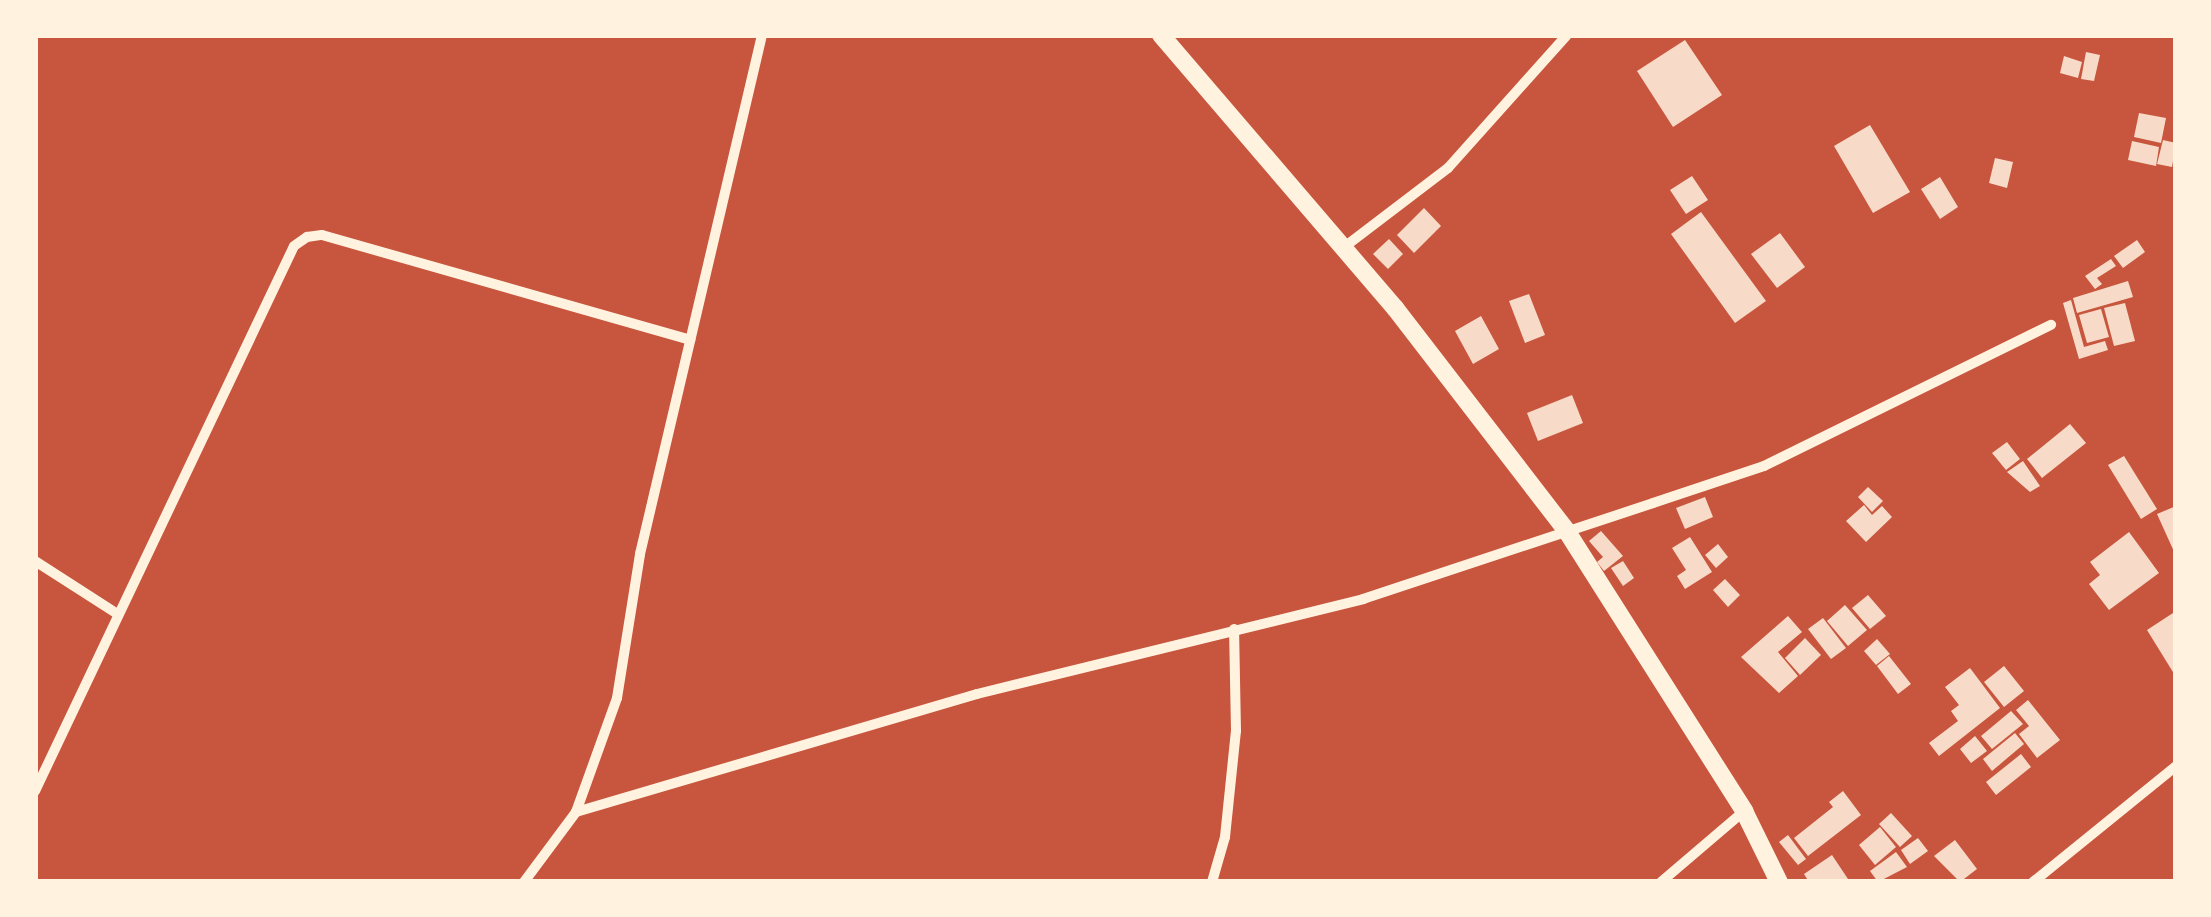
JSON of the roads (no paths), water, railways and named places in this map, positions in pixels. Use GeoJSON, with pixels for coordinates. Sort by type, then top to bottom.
{"type":"FeatureCollection","features":[{"type":"Feature","properties":{"kind":"street"},"geometry":{"type":"LineString","coordinates":[[524,882],[576,812],[617,698],[640,554],[762,35]]}},
{"type":"Feature","properties":{"kind":"street"},"geometry":{"type":"LineString","coordinates":[[1161,35],[1343,248],[1566,530],[1744,812],[1779,882]]}},
{"type":"Feature","properties":{"kind":"street"},"geometry":{"type":"LineString","coordinates":[[1343,248],[1448,168],[1567,35]]}},
{"type":"Feature","properties":{"kind":"street"},"geometry":{"type":"LineString","coordinates":[[35,791],[116,613],[294,246],[307,237],[322,236],[690,340]]}},
{"type":"Feature","properties":{"kind":"street"},"geometry":{"type":"LineString","coordinates":[[576,812],[977,694],[1364,599],[1764,466],[2052,325]]}},
{"type":"Feature","properties":{"kind":"street"},"geometry":{"type":"LineString","coordinates":[[35,561],[116,613]]}},
{"type":"Feature","properties":{"kind":"street"},"geometry":{"type":"LineString","coordinates":[[1212,882],[1225,837],[1236,731],[1234,629]]}},
{"type":"Feature","properties":{"kind":"street"},"geometry":{"type":"LineString","coordinates":[[2033,882],[2176,766]]}},
{"type":"Feature","properties":{"kind":"street"},"geometry":{"type":"LineString","coordinates":[[1661,882],[1744,812]]}}]}
